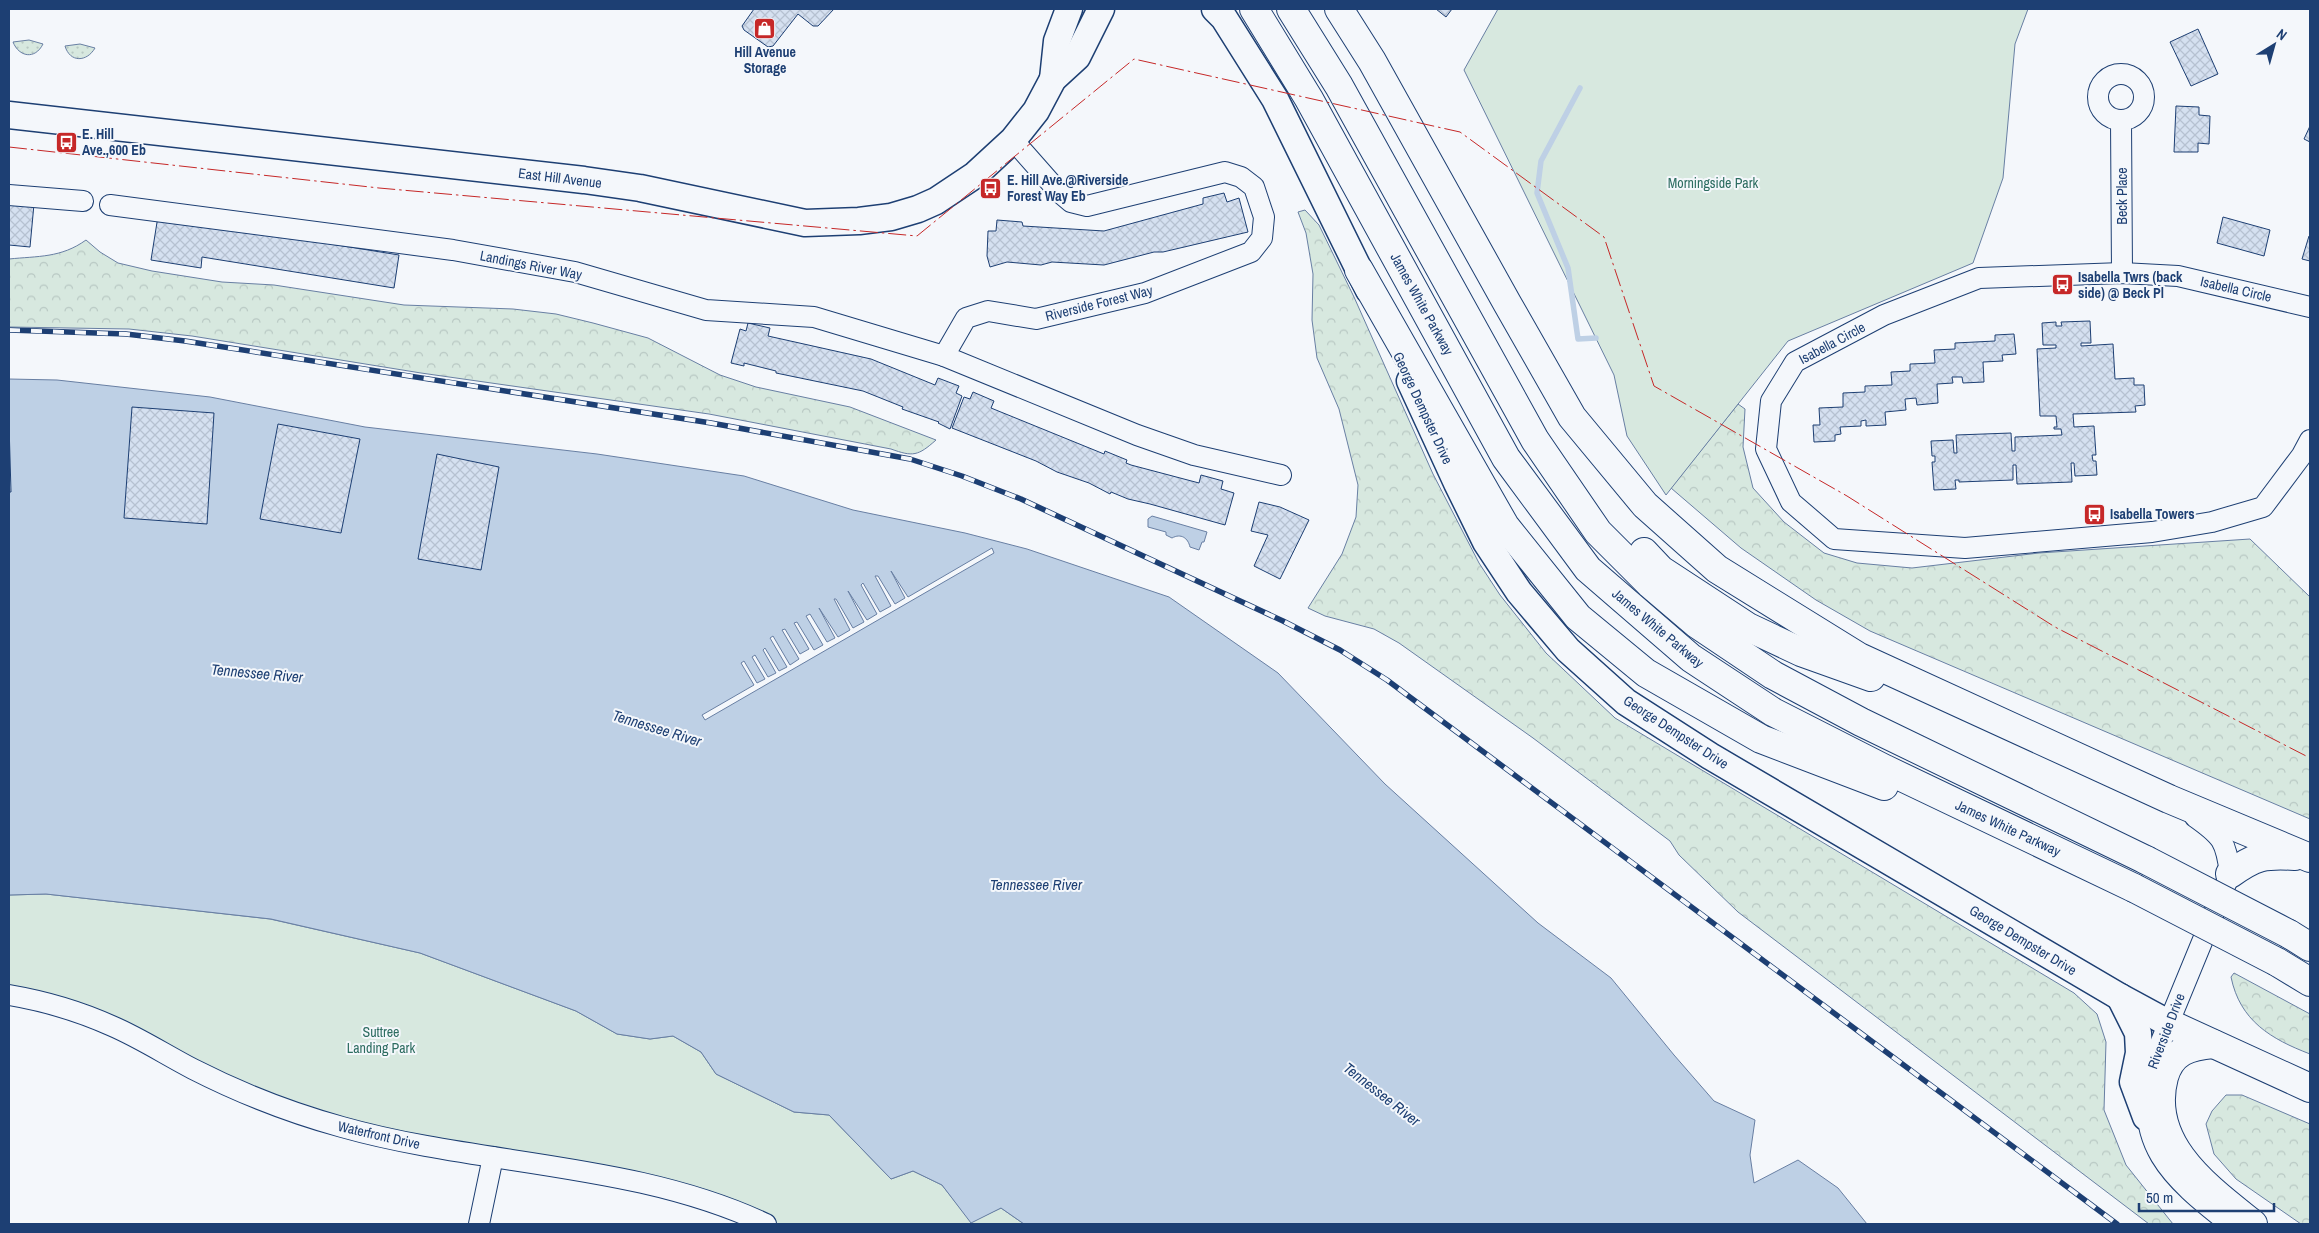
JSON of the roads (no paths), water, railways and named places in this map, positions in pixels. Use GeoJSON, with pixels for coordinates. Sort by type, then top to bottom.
{"type":"FeatureCollection","features":[{"type":"Feature","properties":{"kind":"highway","name":"James White Parkway"},"geometry":{"type":"LineString","coordinates":[[1254,9],[1309,99],[1506,458],[1588,569],[1691,658],[1773,712],[1884,769],[2134,888],[2277,962],[2310,982]]}},
{"type":"Feature","properties":{"kind":"highway","name":"James White Parkway"},"geometry":{"type":"LineString","coordinates":[[1291,9],[1339,86],[1535,440],[1598,532],[1650,584],[1696,624],[1773,675],[1861,722],[2146,860],[2300,940]]}},
{"type":"Feature","properties":{"kind":"highway"},"geometry":{"type":"LineString","coordinates":[[1339,9],[1372,61],[1506,303],[1572,416],[1645,506],[1717,569],[1859,657],[2169,799],[2310,858]]}},
{"type":"Feature","properties":{"kind":"highway"},"geometry":{"type":"LineString","coordinates":[[1359,270],[1505,526],[1578,617],[1646,674],[1761,739],[2080,862]]}},
{"type":"Feature","properties":{"kind":"highway"},"geometry":{"type":"LineString","coordinates":[[1535,440],[1661,570],[1748,627],[1801,652],[1988,717]]}},
{"type":"Feature","properties":{"kind":"highway"},"geometry":{"type":"LineString","coordinates":[[2230,874],[2252,858],[2278,855],[2310,858]]}},
{"type":"Feature","properties":{"kind":"highway"},"geometry":{"type":"LineString","coordinates":[[2168,1023],[2310,1088]]}},
{"type":"Feature","properties":{"kind":"highway"},"geometry":{"type":"LineString","coordinates":[[2213,1044],[2188,1048],[2180,1052],[2170,1063],[2163,1081],[2161,1095],[2165,1125],[2170,1141],[2182,1161],[2209,1189],[2253,1224]]}},
{"type":"Feature","properties":{"kind":"main road","name":"East Hill Avenue"},"geometry":{"type":"LineString","coordinates":[[1053,79],[1056,41],[1069,9]]}},
{"type":"Feature","properties":{"kind":"main road","name":"George Dempster Drive"},"geometry":{"type":"LineString","coordinates":[[1215,9],[1224,18],[1275,99],[1359,270],[1486,542],[1519,592],[1568,650],[1626,702],[1710,756],[2120,997],[2168,1023]]}},
{"type":"Feature","properties":{"kind":"main road","name":"East Hill Avenue"},"geometry":{"type":"LineString","coordinates":[[9,115],[584,180],[640,188],[805,223],[859,221],[891,217],[918,209],[936,201],[975,175],[1013,140],[1036,111],[1053,79],[1076,57],[1102,11]]}},
{"type":"Feature","properties":{"kind":"main road"},"geometry":{"type":"LineString","coordinates":[[2120,997],[2138,1033],[2139,1053],[2133,1082],[2146,1117]]}},
{"type":"Feature","properties":{"kind":"street","name":"Beck Place"},"geometry":{"type":"LineString","coordinates":[[2121,120],[2122,273]]}},
{"type":"Feature","properties":{"kind":"street","name":"Riverside Forest Way"},"geometry":{"type":"LineString","coordinates":[[944,356],[966,318],[988,311],[1036,319],[1145,293],[1251,252],[1262,238],[1264,217],[1254,187],[1241,177],[1225,172],[1087,206],[1071,202],[1058,191],[1013,140]]}},
{"type":"Feature","properties":{"kind":"street"},"geometry":{"type":"LineString","coordinates":[[9,195],[83,202]]}},
{"type":"Feature","properties":{"kind":"street","name":"Landings River Way"},"geometry":{"type":"LineString","coordinates":[[110,205],[453,250],[566,270],[706,310],[814,318],[944,356]]}},
{"type":"Feature","properties":{"kind":"street","name":"Isabella Circle"},"geometry":{"type":"LineString","coordinates":[[2310,307],[2178,276],[2122,273],[1979,278],[1884,315],[1795,362],[1771,401],[1766,449],[1791,502],[1834,539],[1965,548],[2152,532],[2212,522],[2263,507],[2302,455],[2310,440]]}},
{"type":"Feature","properties":{"kind":"street"},"geometry":{"type":"LineString","coordinates":[[944,356],[1137,436],[1194,455],[1281,475]]}},
{"type":"Feature","properties":{"kind":"street"},"geometry":{"type":"LineString","coordinates":[[2169,799],[2215,831],[2227,848],[2230,874]]}},
{"type":"Feature","properties":{"kind":"street","name":"Riverside Drive"},"geometry":{"type":"LineString","coordinates":[[2230,874],[2168,1023],[2150,1073],[2146,1117],[2157,1151],[2166,1166],[2181,1183],[2230,1224]]}},
{"type":"Feature","properties":{"kind":"street","name":"Waterfront Drive"},"geometry":{"type":"LineString","coordinates":[[9,995],[55,1005],[114,1026],[200,1072],[306,1116],[377,1136],[656,1186],[691,1196],[766,1224]]}},
{"type":"Feature","properties":{"kind":"street"},"geometry":{"type":"LineString","coordinates":[[479,1224],[493,1157]]}},
{"type":"Feature","properties":{"kind":"water","name":"Tennessee River"},"geometry":{"type":"Polygon","coordinates":[[[9,379],[57,380],[210,397],[365,427],[597,454],[744,476],[853,510],[965,533],[1027,549],[1169,597],[1278,673],[1385,784],[1538,923],[1611,978],[1714,1101],[1755,1120],[1750,1155],[1754,1183],[1798,1160],[1838,1188],[1867,1224],[1024,1224],[1001,1208],[971,1223],[942,1185],[913,1171],[891,1179],[829,1115],[794,1112],[716,1074],[701,1052],[673,1036],[650,1039],[617,1034],[576,1011],[420,953],[271,919],[46,894],[9,895],[9,379]]]}},
{"type":"Feature","properties":{"kind":"water"},"geometry":{"type":"Polygon","coordinates":[[[1152,516],[1207,532],[1204,542],[1202,542],[1199,550],[1190,547],[1184,537],[1172,538],[1166,535],[1166,532],[1148,527],[1148,519],[1152,516]]]}},
{"type":"Feature","properties":{"kind":"waterway"},"geometry":{"type":"LineString","coordinates":[[1580,88],[1541,161],[1537,193],[1568,268],[1578,339],[1596,338]]}},
{"type":"Feature","properties":{"kind":"railway"},"geometry":{"type":"LineString","coordinates":[[9,330],[126,334],[185,341],[711,423],[910,459],[962,476],[1021,499],[1283,621],[1340,650],[1387,680],[2117,1224]]}},
{"type":"Feature","properties":{"kind":"place","name":"Hill Avenue Storage"},"geometry":{"type":"Point","coordinates":[765,29]}},
{"type":"Feature","properties":{"kind":"place","name":"E. Hill Ave.,600 Eb"},"geometry":{"type":"Point","coordinates":[66,142]}},
{"type":"Feature","properties":{"kind":"place","name":"E. Hill Ave.@Riverside Forest Way Eb"},"geometry":{"type":"Point","coordinates":[991,188]}},
{"type":"Feature","properties":{"kind":"place","name":"Isabella Twrs (back side) @ Beck Pl"},"geometry":{"type":"Point","coordinates":[2062,285]}},
{"type":"Feature","properties":{"kind":"place","name":"Isabella Towers"},"geometry":{"type":"Point","coordinates":[2094,514]}},
{"type":"Feature","properties":{"kind":"park label","name":"Morningside Park"},"geometry":{"type":"Point","coordinates":[1713,183]}},
{"type":"Feature","properties":{"kind":"park label","name":"Suttree Landing Park"},"geometry":{"type":"Point","coordinates":[381,1040]}}]}
